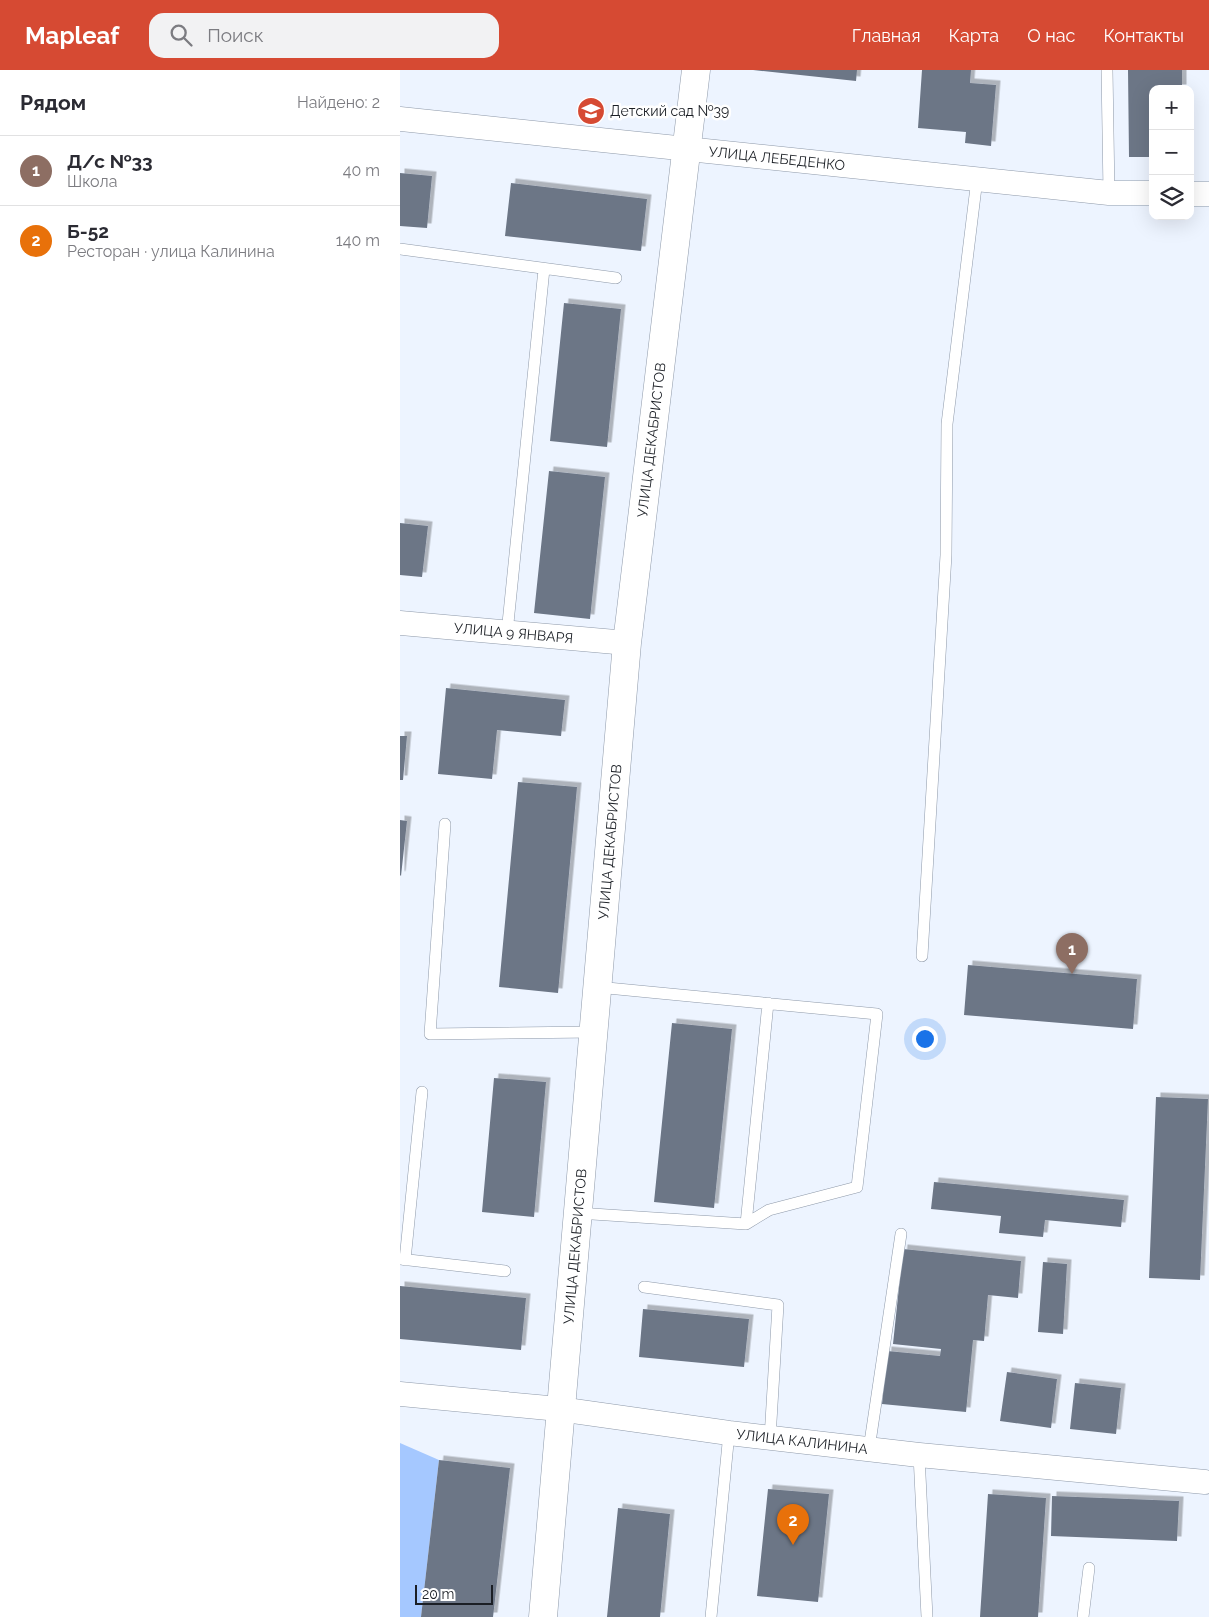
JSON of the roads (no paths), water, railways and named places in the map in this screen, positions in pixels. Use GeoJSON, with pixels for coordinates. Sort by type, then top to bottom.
{"type":"FeatureCollection","features":[{"type":"Feature","properties":{"kind":"main road","name":"УЛИЦА ДЕКАБРИСТОВ"},"geometry":{"type":"LineString","coordinates":[[543,1617],[559,1409],[628,643],[696,70]]}},
{"type":"Feature","properties":{"kind":"street","name":"УЛИЦА ЛЕБЕДЕНКО"},"geometry":{"type":"LineString","coordinates":[[400,119],[1109,193],[1149,193]]}},
{"type":"Feature","properties":{"kind":"street"},"geometry":{"type":"LineString","coordinates":[[1194,194],[1209,194]]}},
{"type":"Feature","properties":{"kind":"street","name":"УЛИЦА 9 ЯНВАРЯ"},"geometry":{"type":"LineString","coordinates":[[400,623],[628,643]]}},
{"type":"Feature","properties":{"kind":"street","name":"УЛИЦА КАЛИНИНА"},"geometry":{"type":"LineString","coordinates":[[400,1394],[559,1409],[729,1433],[919,1455],[1205,1482]]}},
{"type":"Feature","properties":{"kind":"lane"},"geometry":{"type":"LineString","coordinates":[[1107,70],[1109,193]]}},
{"type":"Feature","properties":{"kind":"lane"},"geometry":{"type":"LineString","coordinates":[[922,956],[946,555],[947,424],[977,179]]}},
{"type":"Feature","properties":{"kind":"lane"},"geometry":{"type":"LineString","coordinates":[[400,249],[616,278]]}},
{"type":"Feature","properties":{"kind":"lane"},"geometry":{"type":"LineString","coordinates":[[507,633],[544,269]]}},
{"type":"Feature","properties":{"kind":"lane"},"geometry":{"type":"LineString","coordinates":[[445,824],[430,1034],[593,1032]]}},
{"type":"Feature","properties":{"kind":"lane"},"geometry":{"type":"LineString","coordinates":[[577,1213],[746,1224],[769,1210],[857,1187],[877,1014],[597,987]]}},
{"type":"Feature","properties":{"kind":"lane"},"geometry":{"type":"LineString","coordinates":[[746,1224],[768,1003]]}},
{"type":"Feature","properties":{"kind":"lane"},"geometry":{"type":"LineString","coordinates":[[422,1092],[403,1260],[505,1271]]}},
{"type":"Feature","properties":{"kind":"lane"},"geometry":{"type":"LineString","coordinates":[[869,1449],[901,1234]]}},
{"type":"Feature","properties":{"kind":"lane"},"geometry":{"type":"LineString","coordinates":[[644,1287],[778,1304],[770,1438]]}},
{"type":"Feature","properties":{"kind":"lane"},"geometry":{"type":"LineString","coordinates":[[711,1617],[729,1433]]}},
{"type":"Feature","properties":{"kind":"lane"},"geometry":{"type":"LineString","coordinates":[[919,1455],[927,1617]]}},
{"type":"Feature","properties":{"kind":"lane"},"geometry":{"type":"LineString","coordinates":[[1083,1617],[1090,1568]]}},
{"type":"Feature","properties":{"kind":"place","name":"Детский сад №39"},"geometry":{"type":"Point","coordinates":[591,111]}},
{"type":"Feature","properties":{"kind":"place","name":"Д/с №33"},"geometry":{"type":"Point","coordinates":[1072,974]}},
{"type":"Feature","properties":{"kind":"place","name":"Б-52"},"geometry":{"type":"Point","coordinates":[793,1545]}}]}
